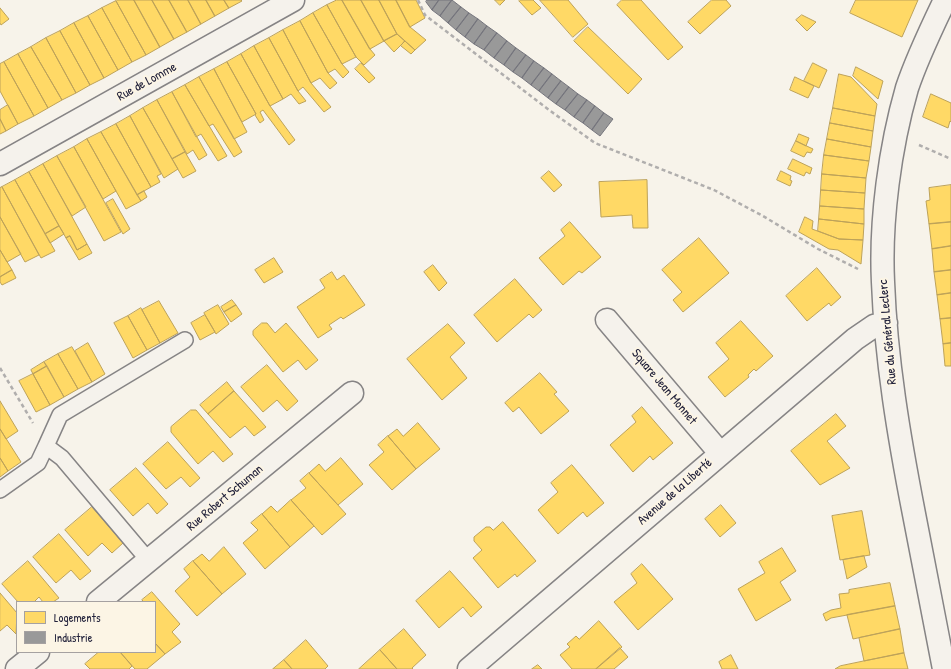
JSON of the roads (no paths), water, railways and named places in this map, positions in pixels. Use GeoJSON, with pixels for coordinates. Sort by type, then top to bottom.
{"type":"FeatureCollection","features":[{"type":"Feature","properties":{"kind":"street","name":"Rue de Lomme"},"geometry":{"type":"LineString","coordinates":[[0,164],[293,0]]}},
{"type":"Feature","properties":{"kind":"street","name":"Rue du Général Leclerc"},"geometry":{"type":"LineString","coordinates":[[944,669],[896,417],[886,323],[883,281],[883,249],[886,201],[896,135],[907,89],[923,46],[945,0]]}},
{"type":"Feature","properties":{"kind":"street","name":"Square Jean Monnet"},"geometry":{"type":"LineString","coordinates":[[607,320],[720,453]]}},
{"type":"Feature","properties":{"kind":"street","name":"Avenue de la Liberté"},"geometry":{"type":"LineString","coordinates":[[469,669],[854,339],[874,326],[886,323]]}},
{"type":"Feature","properties":{"kind":"street","name":"Rue Robert Schuman"},"geometry":{"type":"LineString","coordinates":[[99,601],[352,393]]}},
{"type":"Feature","properties":{"kind":"street"},"geometry":{"type":"LineString","coordinates":[[17,669],[37,653]]}},
{"type":"Feature","properties":{"kind":"lane"},"geometry":{"type":"LineString","coordinates":[[0,490],[38,464],[60,415],[185,340]]}},
{"type":"Feature","properties":{"kind":"lane"},"geometry":{"type":"LineString","coordinates":[[46,446],[62,458],[149,560]]}}]}
